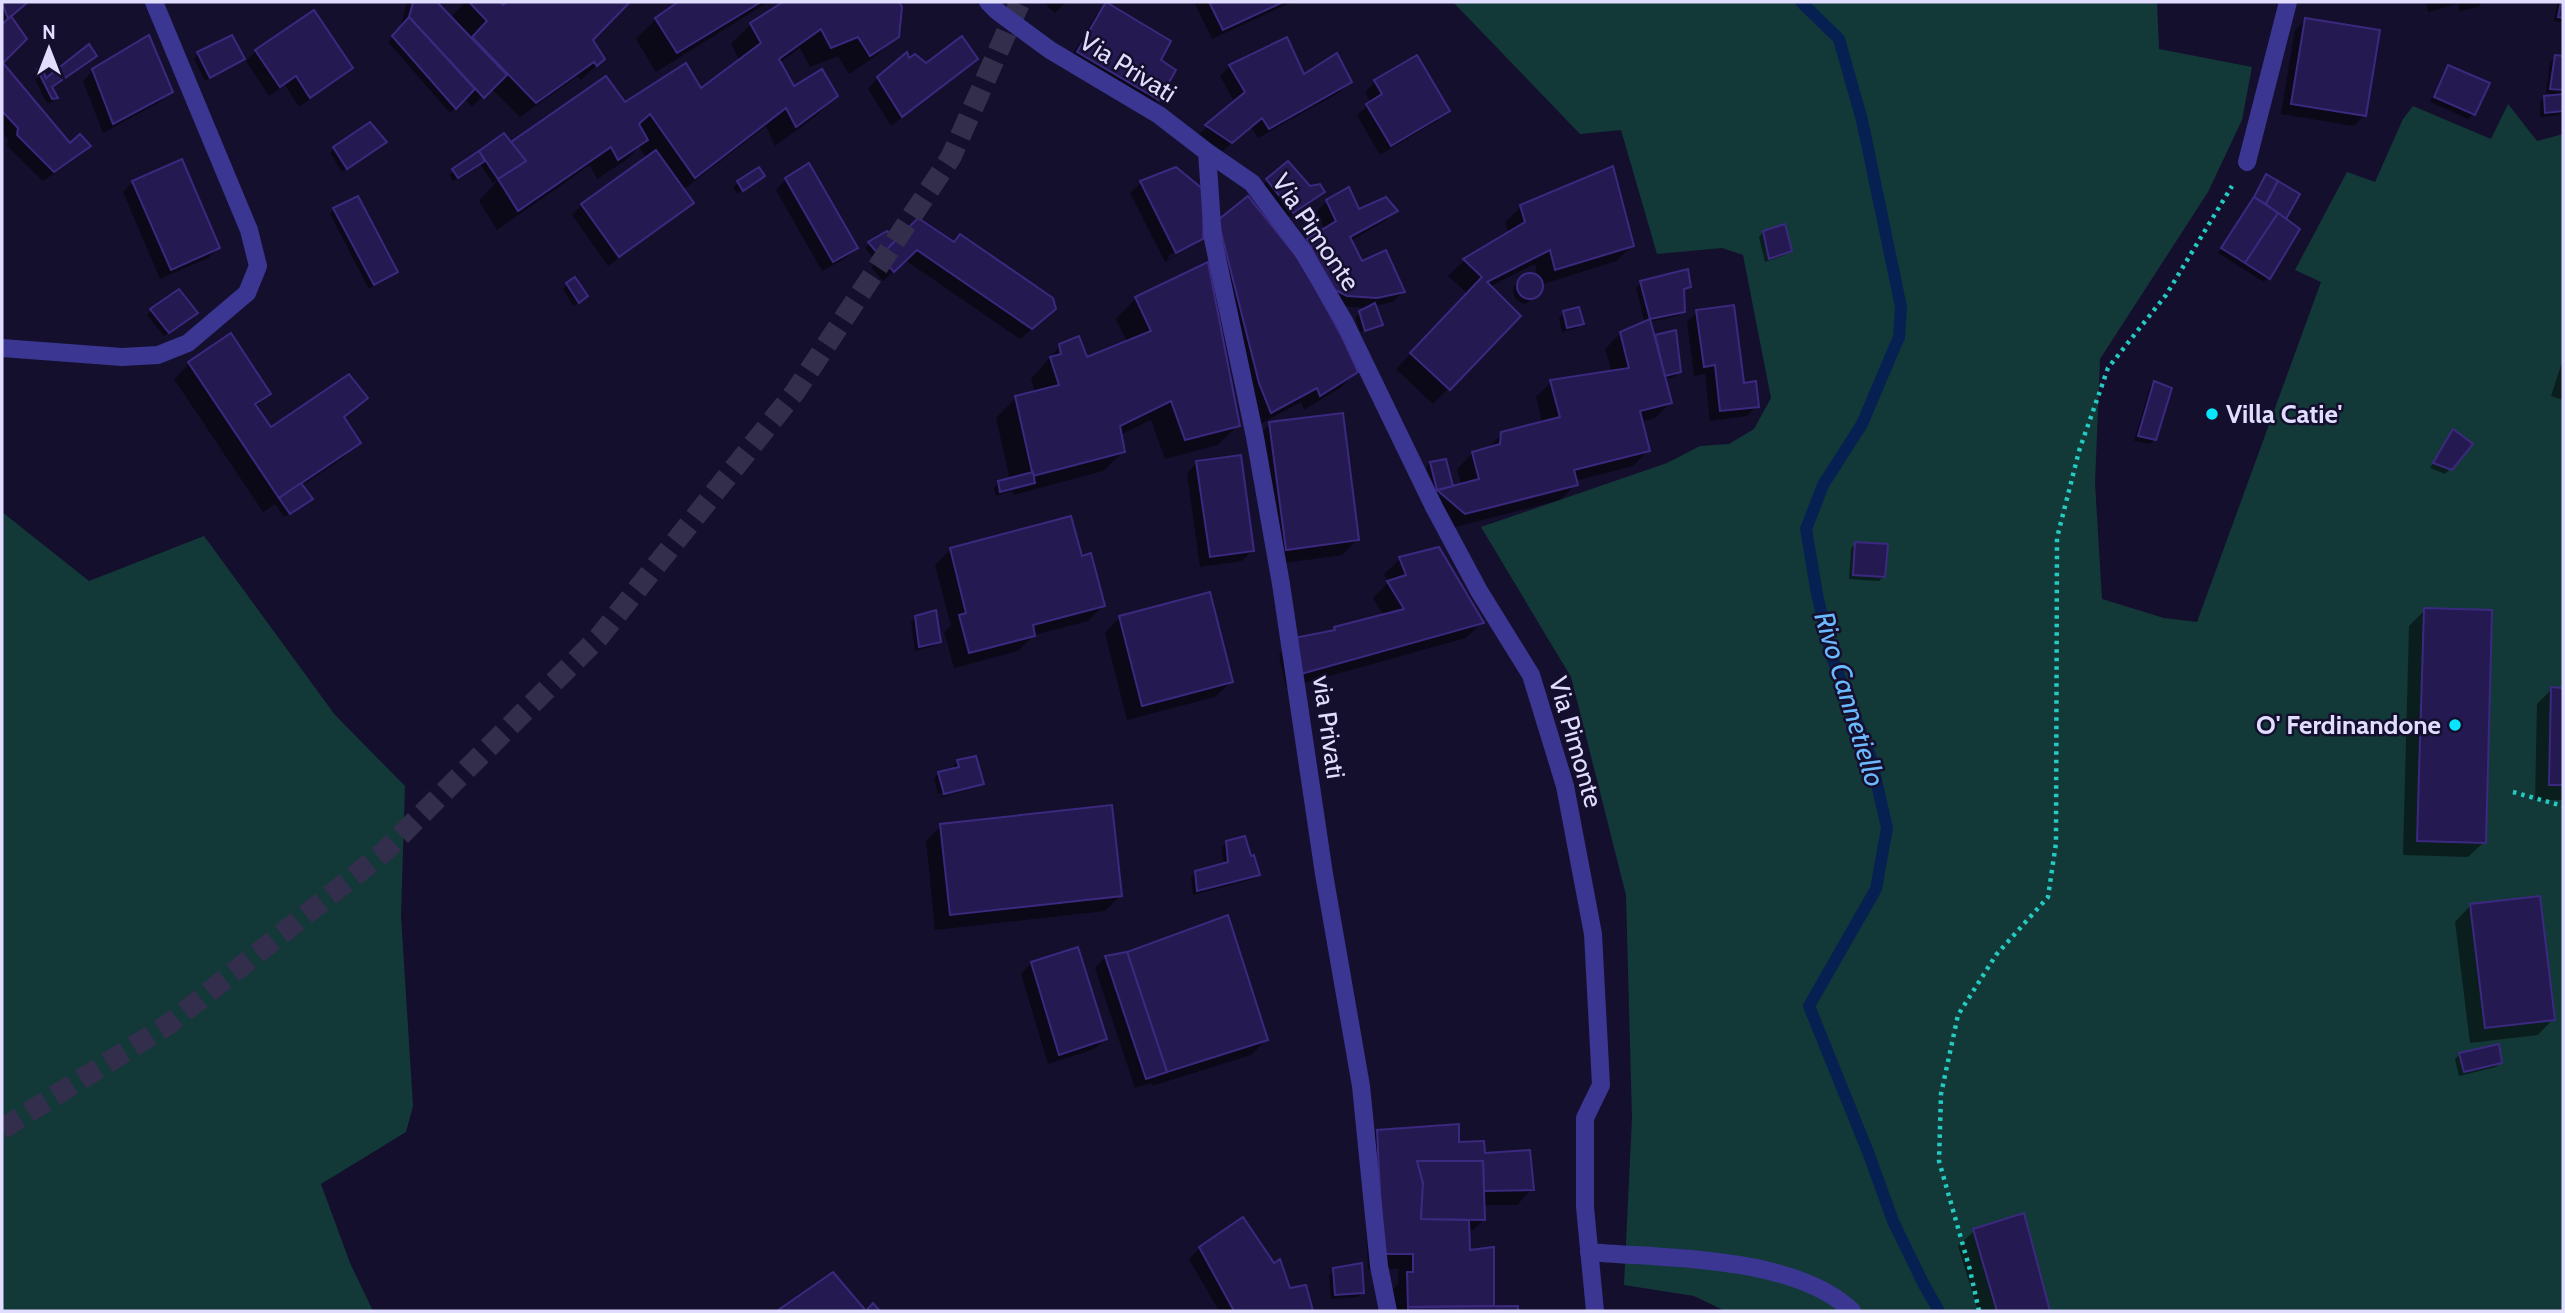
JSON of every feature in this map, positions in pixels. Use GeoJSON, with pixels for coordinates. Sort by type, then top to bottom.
{"type":"FeatureCollection","features":[{"type":"Feature","properties":{"kind":"street"},"geometry":{"type":"LineString","coordinates":[[2,348],[122,357],[158,355],[188,343],[247,293],[258,266],[249,230],[154,2]]}},
{"type":"Feature","properties":{"kind":"street","name":"Via Privati"},"geometry":{"type":"LineString","coordinates":[[988,2],[1050,50],[1159,115],[1207,152]]}},
{"type":"Feature","properties":{"kind":"street"},"geometry":{"type":"LineString","coordinates":[[2247,162],[2288,2]]}},
{"type":"Feature","properties":{"kind":"street","name":"Via Pimonte"},"geometry":{"type":"LineString","coordinates":[[1207,152],[1252,183],[1302,250],[1344,321],[1434,508],[1531,675],[1565,786],[1593,934],[1601,1084],[1585,1118],[1585,1207],[1595,1311]]}},
{"type":"Feature","properties":{"kind":"street","name":"via Privati"},"geometry":{"type":"LineString","coordinates":[[1207,152],[1213,239],[1255,437],[1282,584],[1324,874],[1361,1086],[1378,1266],[1388,1311]]}},
{"type":"Feature","properties":{"kind":"street"},"geometry":{"type":"LineString","coordinates":[[1589,1252],[1744,1265],[1803,1281],[1842,1302],[1852,1311]]}},
{"type":"Feature","properties":{"kind":"path"},"geometry":{"type":"LineString","coordinates":[[1979,1311],[1939,1161],[1941,1094],[1958,1015],[1996,955],[2048,897],[2056,843],[2057,538],[2079,451],[2108,368],[2166,295],[2247,162]]}},
{"type":"Feature","properties":{"kind":"path"},"geometry":{"type":"LineString","coordinates":[[2513,792],[2563,806]]}},
{"type":"Feature","properties":{"kind":"green space"},"geometry":{"type":"Polygon","coordinates":[[[1453,2],[2157,2],[2159,49],[2252,67],[2242,120],[2208,192],[2100,359],[2095,483],[2102,599],[2164,618],[2197,622],[2321,282],[2295,270],[2347,172],[2375,182],[2403,119],[2413,106],[2491,139],[2508,104],[2537,141],[2563,134],[2563,1311],[1725,1311],[1694,1296],[1624,1285],[1632,1118],[1626,895],[1571,677],[1481,527],[1667,463],[1700,446],[1729,444],[1754,429],[1771,398],[1743,255],[1722,248],[1657,254],[1621,130],[1580,134],[1453,2]]]}},
{"type":"Feature","properties":{"kind":"green space"},"geometry":{"type":"Polygon","coordinates":[[[2,512],[89,581],[204,536],[335,715],[405,786],[401,916],[413,1106],[406,1132],[321,1184],[350,1263],[373,1311],[2,1311],[2,512]]]}},
{"type":"Feature","properties":{"kind":"building"},"geometry":{"type":"Polygon","coordinates":[[[2,2],[28,2],[8,19],[2,2]]]}},
{"type":"Feature","properties":{"kind":"building"},"geometry":{"type":"Polygon","coordinates":[[[413,2],[437,2],[507,75],[484,98],[409,17],[413,2]]]}},
{"type":"Feature","properties":{"kind":"building"},"geometry":{"type":"Polygon","coordinates":[[[469,2],[500,2],[503,5],[507,2],[630,2],[593,40],[605,59],[597,66],[594,62],[536,103],[472,37],[487,21],[469,2]]]}},
{"type":"Feature","properties":{"kind":"building"},"geometry":{"type":"Polygon","coordinates":[[[678,2],[761,2],[677,53],[655,18],[678,2]]]}},
{"type":"Feature","properties":{"kind":"building"},"geometry":{"type":"Polygon","coordinates":[[[783,2],[899,2],[902,7],[899,37],[870,56],[858,37],[831,48],[821,29],[779,59],[794,86],[822,69],[838,96],[796,127],[786,108],[695,178],[650,114],[639,124],[648,140],[618,160],[611,147],[518,211],[498,179],[526,161],[511,142],[606,76],[625,102],[686,63],[701,88],[761,43],[750,23],[783,2]]]}},
{"type":"Feature","properties":{"kind":"building"},"geometry":{"type":"Polygon","coordinates":[[[1106,2],[1171,41],[1161,60],[1176,70],[1159,100],[1077,52],[1106,2]]]}},
{"type":"Feature","properties":{"kind":"building"},"geometry":{"type":"Polygon","coordinates":[[[1209,2],[1283,2],[1223,30],[1209,2]]]}},
{"type":"Feature","properties":{"kind":"building"},"geometry":{"type":"Polygon","coordinates":[[[2563,2],[2563,18],[2558,17],[2563,2]]]}},
{"type":"Feature","properties":{"kind":"building"},"geometry":{"type":"Polygon","coordinates":[[[314,10],[353,68],[310,98],[296,76],[280,87],[255,50],[314,10]]]}},
{"type":"Feature","properties":{"kind":"building"},"geometry":{"type":"Polygon","coordinates":[[[11,16],[27,39],[3,63],[70,143],[80,134],[91,146],[54,172],[17,135],[18,128],[2,111],[2,24],[11,16]]]}},
{"type":"Feature","properties":{"kind":"building"},"geometry":{"type":"Polygon","coordinates":[[[409,17],[475,89],[456,109],[392,36],[409,17]]]}},
{"type":"Feature","properties":{"kind":"building"},"geometry":{"type":"Polygon","coordinates":[[[2305,18],[2380,30],[2366,116],[2291,104],[2305,18]]]}},
{"type":"Feature","properties":{"kind":"building"},"geometry":{"type":"Polygon","coordinates":[[[149,35],[173,92],[113,124],[92,69],[149,35]]]}},
{"type":"Feature","properties":{"kind":"building"},"geometry":{"type":"Polygon","coordinates":[[[232,35],[245,59],[210,78],[197,52],[232,35]]]}},
{"type":"Feature","properties":{"kind":"building"},"geometry":{"type":"Polygon","coordinates":[[[962,36],[978,59],[902,117],[877,77],[907,52],[909,58],[915,54],[926,63],[962,36]]]}},
{"type":"Feature","properties":{"kind":"building"},"geometry":{"type":"Polygon","coordinates":[[[1287,37],[1304,74],[1337,53],[1352,82],[1269,129],[1262,118],[1232,143],[1205,125],[1245,92],[1229,65],[1287,37]]]}},
{"type":"Feature","properties":{"kind":"building"},"geometry":{"type":"Polygon","coordinates":[[[89,44],[97,56],[52,87],[58,98],[52,99],[37,69],[42,67],[46,78],[89,44]]]}},
{"type":"Feature","properties":{"kind":"building"},"geometry":{"type":"Polygon","coordinates":[[[1417,55],[1450,111],[1391,146],[1366,104],[1382,94],[1374,80],[1417,55]]]}},
{"type":"Feature","properties":{"kind":"building"},"geometry":{"type":"Polygon","coordinates":[[[2555,55],[2563,56],[2563,90],[2550,89],[2555,55]]]}},
{"type":"Feature","properties":{"kind":"building"},"geometry":{"type":"Polygon","coordinates":[[[2448,65],[2490,83],[2475,115],[2434,97],[2448,65]]]}},
{"type":"Feature","properties":{"kind":"building"},"geometry":{"type":"Polygon","coordinates":[[[2563,94],[2563,111],[2545,113],[2544,96],[2563,94]]]}},
{"type":"Feature","properties":{"kind":"building"},"geometry":{"type":"Polygon","coordinates":[[[370,122],[387,142],[347,169],[333,147],[370,122]]]}},
{"type":"Feature","properties":{"kind":"building"},"geometry":{"type":"Polygon","coordinates":[[[504,133],[526,161],[498,179],[479,151],[504,133]]]}},
{"type":"Feature","properties":{"kind":"building"},"geometry":{"type":"Polygon","coordinates":[[[656,150],[694,203],[619,257],[581,204],[656,150]]]}},
{"type":"Feature","properties":{"kind":"building"},"geometry":{"type":"Polygon","coordinates":[[[479,151],[485,161],[458,178],[452,169],[479,151]]]}},
{"type":"Feature","properties":{"kind":"building"},"geometry":{"type":"Polygon","coordinates":[[[182,159],[220,248],[171,270],[132,181],[182,159]]]}},
{"type":"Feature","properties":{"kind":"building"},"geometry":{"type":"Polygon","coordinates":[[[1288,161],[1310,186],[1320,184],[1325,192],[1293,213],[1266,179],[1288,161]]]}},
{"type":"Feature","properties":{"kind":"building"},"geometry":{"type":"Polygon","coordinates":[[[809,163],[858,248],[833,262],[785,178],[809,163]]]}},
{"type":"Feature","properties":{"kind":"building"},"geometry":{"type":"Polygon","coordinates":[[[1613,166],[1634,246],[1555,270],[1550,250],[1487,282],[1521,316],[1450,390],[1410,353],[1482,277],[1463,259],[1525,222],[1520,205],[1613,166]]]}},
{"type":"Feature","properties":{"kind":"building"},"geometry":{"type":"Polygon","coordinates":[[[759,167],[765,176],[743,191],[737,181],[759,167]]]}},
{"type":"Feature","properties":{"kind":"building"},"geometry":{"type":"Polygon","coordinates":[[[1176,167],[1204,190],[1203,239],[1176,253],[1140,181],[1176,167]]]}},
{"type":"Feature","properties":{"kind":"building"},"geometry":{"type":"Polygon","coordinates":[[[2266,174],[2278,181],[2266,204],[2254,197],[2266,174]]]}},
{"type":"Feature","properties":{"kind":"building"},"geometry":{"type":"Polygon","coordinates":[[[2278,181],[2300,194],[2286,219],[2266,204],[2278,181]]]}},
{"type":"Feature","properties":{"kind":"building"},"geometry":{"type":"Polygon","coordinates":[[[1349,187],[1359,209],[1386,197],[1398,211],[1350,237],[1362,261],[1386,250],[1405,292],[1377,298],[1347,296],[1331,288],[1307,239],[1336,221],[1326,200],[1349,187]]]}},
{"type":"Feature","properties":{"kind":"building"},"geometry":{"type":"Polygon","coordinates":[[[358,196],[398,272],[374,285],[333,208],[358,196]]]}},
{"type":"Feature","properties":{"kind":"building"},"geometry":{"type":"Polygon","coordinates":[[[1248,196],[1301,262],[1358,372],[1320,396],[1317,388],[1271,413],[1259,383],[1218,220],[1248,196]]]}},
{"type":"Feature","properties":{"kind":"building"},"geometry":{"type":"Polygon","coordinates":[[[2254,197],[2278,213],[2245,263],[2221,248],[2254,197]]]}},
{"type":"Feature","properties":{"kind":"building"},"geometry":{"type":"Polygon","coordinates":[[[2278,213],[2300,229],[2270,279],[2245,263],[2278,213]]]}},
{"type":"Feature","properties":{"kind":"building"},"geometry":{"type":"Polygon","coordinates":[[[918,218],[954,242],[960,234],[1053,298],[1056,309],[1032,329],[917,250],[894,272],[880,256],[918,218]]]}},
{"type":"Feature","properties":{"kind":"building"},"geometry":{"type":"Polygon","coordinates":[[[1785,224],[1792,251],[1769,259],[1763,231],[1785,224]]]}},
{"type":"Feature","properties":{"kind":"building"},"geometry":{"type":"Polygon","coordinates":[[[887,231],[896,240],[880,256],[868,242],[887,231]]]}},
{"type":"Feature","properties":{"kind":"building"},"geometry":{"type":"Polygon","coordinates":[[[1208,262],[1240,426],[1185,440],[1171,401],[1120,426],[1125,452],[1033,476],[1015,396],[1059,385],[1050,357],[1061,354],[1059,344],[1079,336],[1087,357],[1151,331],[1135,297],[1208,262]]]}},
{"type":"Feature","properties":{"kind":"building"},"geometry":{"type":"Polygon","coordinates":[[[1688,269],[1691,287],[1684,289],[1685,312],[1650,319],[1640,281],[1688,269]]]}},
{"type":"Feature","properties":{"kind":"building"},"geometry":{"type":"Polygon","coordinates":[[[1530,273],[1539,277],[1543,286],[1539,295],[1530,299],[1521,295],[1517,286],[1521,277],[1530,273]]]}},
{"type":"Feature","properties":{"kind":"building"},"geometry":{"type":"Polygon","coordinates":[[[575,277],[588,296],[579,303],[566,283],[575,277]]]}},
{"type":"Feature","properties":{"kind":"building"},"geometry":{"type":"Polygon","coordinates":[[[179,289],[198,313],[169,333],[150,309],[179,289]]]}},
{"type":"Feature","properties":{"kind":"building"},"geometry":{"type":"Polygon","coordinates":[[[1375,303],[1383,325],[1365,331],[1359,311],[1375,303]]]}},
{"type":"Feature","properties":{"kind":"building"},"geometry":{"type":"Polygon","coordinates":[[[1734,305],[1744,383],[1756,381],[1759,407],[1720,411],[1715,365],[1704,367],[1696,310],[1734,305]]]}},
{"type":"Feature","properties":{"kind":"building"},"geometry":{"type":"Polygon","coordinates":[[[1579,307],[1584,324],[1567,328],[1563,311],[1579,307]]]}},
{"type":"Feature","properties":{"kind":"building"},"geometry":{"type":"Polygon","coordinates":[[[1650,319],[1672,403],[1640,411],[1650,451],[1574,470],[1578,485],[1465,514],[1437,490],[1479,479],[1472,452],[1500,444],[1501,432],[1560,417],[1550,380],[1629,368],[1620,332],[1650,319]]]}},
{"type":"Feature","properties":{"kind":"building"},"geometry":{"type":"Polygon","coordinates":[[[1676,330],[1681,372],[1665,376],[1655,335],[1676,330]]]}},
{"type":"Feature","properties":{"kind":"building"},"geometry":{"type":"Polygon","coordinates":[[[231,333],[271,394],[255,404],[271,427],[349,374],[368,398],[344,417],[361,443],[279,498],[188,362],[231,333]]]}},
{"type":"Feature","properties":{"kind":"building"},"geometry":{"type":"Polygon","coordinates":[[[2154,381],[2172,388],[2156,440],[2138,436],[2154,381]]]}},
{"type":"Feature","properties":{"kind":"building"},"geometry":{"type":"Polygon","coordinates":[[[1343,413],[1359,540],[1286,550],[1269,422],[1343,413]]]}},
{"type":"Feature","properties":{"kind":"building"},"geometry":{"type":"Polygon","coordinates":[[[2453,429],[2473,444],[2452,470],[2433,463],[2453,429]]]}},
{"type":"Feature","properties":{"kind":"building"},"geometry":{"type":"Polygon","coordinates":[[[1241,455],[1254,551],[1210,557],[1196,461],[1241,455]]]}},
{"type":"Feature","properties":{"kind":"building"},"geometry":{"type":"Polygon","coordinates":[[[1446,459],[1453,486],[1437,490],[1430,462],[1446,459]]]}},
{"type":"Feature","properties":{"kind":"building"},"geometry":{"type":"Polygon","coordinates":[[[1033,472],[1035,483],[1000,492],[998,481],[1033,472]]]}},
{"type":"Feature","properties":{"kind":"building"},"geometry":{"type":"Polygon","coordinates":[[[301,483],[313,499],[290,514],[279,498],[301,483]]]}},
{"type":"Feature","properties":{"kind":"building"},"geometry":{"type":"Polygon","coordinates":[[[1071,516],[1082,556],[1091,553],[1105,606],[1033,625],[1035,636],[969,653],[959,615],[966,613],[950,548],[1071,516]]]}},
{"type":"Feature","properties":{"kind":"building"},"geometry":{"type":"Polygon","coordinates":[[[1855,542],[1888,544],[1885,577],[1853,575],[1855,542]]]}},
{"type":"Feature","properties":{"kind":"building"},"geometry":{"type":"Polygon","coordinates":[[[1439,547],[1484,623],[1301,674],[1294,638],[1335,630],[1334,627],[1404,609],[1387,581],[1406,575],[1399,557],[1439,547]]]}},
{"type":"Feature","properties":{"kind":"building"},"geometry":{"type":"Polygon","coordinates":[[[1210,592],[1233,682],[1142,706],[1119,616],[1210,592]]]}},
{"type":"Feature","properties":{"kind":"building","name":"O' Ferdinandone"},"geometry":{"type":"Polygon","coordinates":[[[2424,608],[2492,610],[2486,843],[2417,841],[2424,608]]]}},
{"type":"Feature","properties":{"kind":"building"},"geometry":{"type":"Polygon","coordinates":[[[936,610],[941,642],[919,647],[915,616],[936,610]]]}},
{"type":"Feature","properties":{"kind":"building"},"geometry":{"type":"Polygon","coordinates":[[[2551,687],[2563,688],[2563,785],[2549,785],[2551,687]]]}},
{"type":"Feature","properties":{"kind":"building"},"geometry":{"type":"Polygon","coordinates":[[[976,756],[984,784],[944,794],[938,772],[959,767],[957,760],[976,756]]]}},
{"type":"Feature","properties":{"kind":"building"},"geometry":{"type":"Polygon","coordinates":[[[1112,805],[1122,896],[950,915],[940,824],[1112,805]]]}},
{"type":"Feature","properties":{"kind":"building"},"geometry":{"type":"Polygon","coordinates":[[[1245,836],[1260,875],[1197,891],[1195,871],[1228,862],[1226,841],[1245,836]]]}},
{"type":"Feature","properties":{"kind":"building"},"geometry":{"type":"Polygon","coordinates":[[[2540,896],[2555,1020],[2485,1028],[2470,904],[2540,896]]]}},
{"type":"Feature","properties":{"kind":"building"},"geometry":{"type":"Polygon","coordinates":[[[1228,915],[1268,1040],[1167,1072],[1127,952],[1228,915]]]}},
{"type":"Feature","properties":{"kind":"building"},"geometry":{"type":"Polygon","coordinates":[[[1078,947],[1107,1039],[1059,1055],[1031,962],[1078,947]]]}},
{"type":"Feature","properties":{"kind":"building"},"geometry":{"type":"Polygon","coordinates":[[[1127,952],[1167,1072],[1146,1079],[1105,956],[1127,952]]]}},
{"type":"Feature","properties":{"kind":"building"},"geometry":{"type":"Polygon","coordinates":[[[2499,1044],[2502,1063],[2464,1072],[2459,1053],[2499,1044]]]}},
{"type":"Feature","properties":{"kind":"building"},"geometry":{"type":"Polygon","coordinates":[[[1459,1124],[1459,1142],[1484,1141],[1485,1153],[1530,1150],[1534,1190],[1484,1191],[1483,1161],[1417,1161],[1423,1183],[1421,1219],[1469,1220],[1470,1250],[1494,1247],[1494,1306],[1408,1307],[1407,1272],[1413,1272],[1413,1254],[1383,1254],[1377,1130],[1459,1124]]]}},
{"type":"Feature","properties":{"kind":"building"},"geometry":{"type":"Polygon","coordinates":[[[1417,1161],[1483,1161],[1485,1220],[1421,1219],[1423,1183],[1417,1161]]]}},
{"type":"Feature","properties":{"kind":"building"},"geometry":{"type":"Polygon","coordinates":[[[2024,1213],[2050,1311],[1997,1311],[1973,1229],[2024,1213]]]}},
{"type":"Feature","properties":{"kind":"building"},"geometry":{"type":"Polygon","coordinates":[[[1243,1217],[1274,1263],[1280,1259],[1290,1288],[1306,1285],[1313,1311],[1234,1311],[1199,1247],[1243,1217]]]}},
{"type":"Feature","properties":{"kind":"building"},"geometry":{"type":"Polygon","coordinates":[[[1362,1263],[1364,1293],[1335,1295],[1333,1268],[1362,1263]]]}},
{"type":"Feature","properties":{"kind":"building"},"geometry":{"type":"Polygon","coordinates":[[[833,1272],[866,1311],[777,1311],[833,1272]]]}},
{"type":"Feature","properties":{"kind":"building"},"geometry":{"type":"Polygon","coordinates":[[[873,1303],[880,1311],[866,1311],[873,1303]]]}},
{"type":"Feature","properties":{"kind":"building"},"geometry":{"type":"Polygon","coordinates":[[[1518,1306],[1518,1311],[1408,1311],[1408,1307],[1518,1306]]]}},
{"type":"Feature","properties":{"kind":"waterway","name":"Rivo Cannetiello"},"geometry":{"type":"LineString","coordinates":[[1801,2],[1839,39],[1862,120],[1901,307],[1899,337],[1862,424],[1823,485],[1806,529],[1831,655],[1871,758],[1887,828],[1876,889],[1809,1006],[1893,1221],[1939,1311]]}},
{"type":"Feature","properties":{"kind":"tunnel"},"geometry":{"type":"LineString","coordinates":[[2,1129],[169,1024],[384,852],[599,637],[795,392],[951,157],[1020,2]]}},
{"type":"Feature","properties":{"kind":"place","name":"Villa Catie'"},"geometry":{"type":"Point","coordinates":[2212,414]}},
{"type":"Feature","properties":{"kind":"place","name":"O' Ferdinandone"},"geometry":{"type":"Point","coordinates":[2455,725]}}]}
